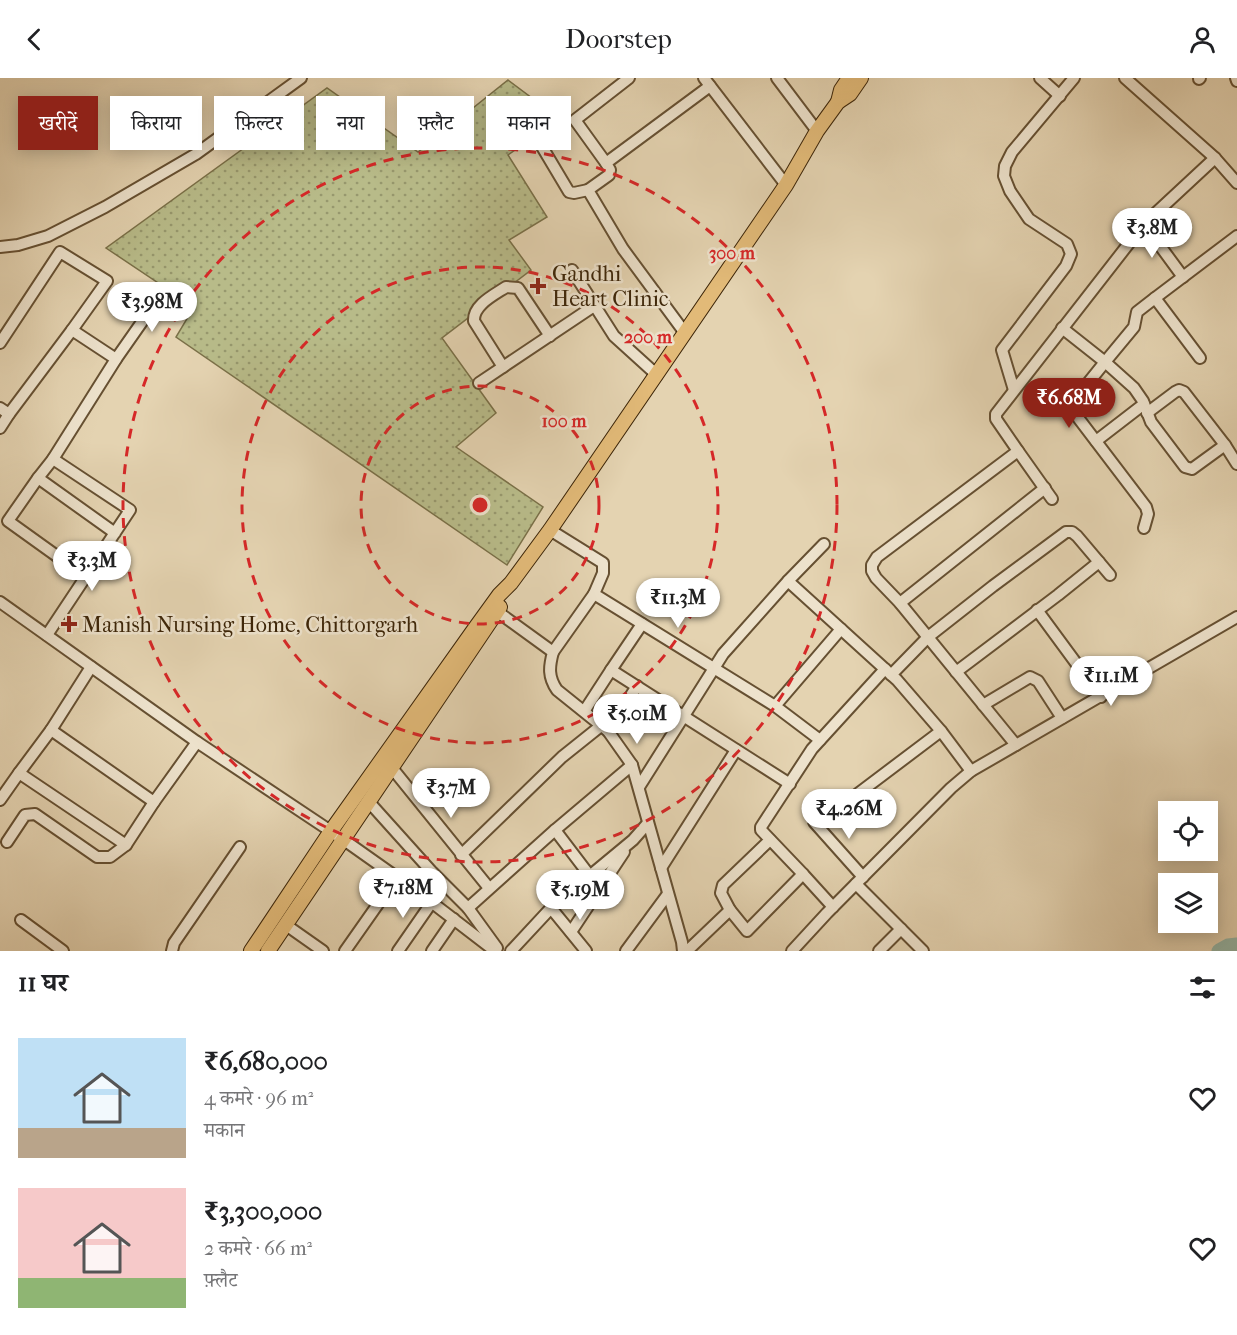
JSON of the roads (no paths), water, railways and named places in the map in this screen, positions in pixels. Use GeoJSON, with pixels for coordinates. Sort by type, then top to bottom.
{"type":"FeatureCollection","features":[{"type":"Feature","properties":{"kind":"main road"},"geometry":{"type":"LineString","coordinates":[[838,102],[840,92],[849,78]]}},
{"type":"Feature","properties":{"kind":"main road"},"geometry":{"type":"LineString","coordinates":[[251,951],[331,831],[509,591],[511,583],[550,530],[786,185],[817,131],[838,102],[850,94],[861,78]]}},
{"type":"Feature","properties":{"kind":"main road"},"geometry":{"type":"LineString","coordinates":[[268,951],[392,768],[494,610]]}},
{"type":"Feature","properties":{"kind":"street"},"geometry":{"type":"LineString","coordinates":[[0,247],[18,245],[53,233],[105,207],[177,166],[301,78]]}},
{"type":"Feature","properties":{"kind":"street"},"geometry":{"type":"LineString","coordinates":[[544,150],[570,192],[588,190],[609,175],[606,163],[575,120],[629,78]]}},
{"type":"Feature","properties":{"kind":"street"},"geometry":{"type":"LineString","coordinates":[[777,78],[817,131]]}},
{"type":"Feature","properties":{"kind":"street"},"geometry":{"type":"LineString","coordinates":[[1040,78],[1060,96]]}},
{"type":"Feature","properties":{"kind":"street"},"geometry":{"type":"LineString","coordinates":[[1014,390],[1002,350],[1066,266],[1071,255],[1067,244],[1029,219],[1010,191],[1004,176],[1005,166],[1012,152],[1074,78]]}},
{"type":"Feature","properties":{"kind":"street"},"geometry":{"type":"LineString","coordinates":[[1125,78],[1215,158],[1237,183]]}},
{"type":"Feature","properties":{"kind":"street"},"geometry":{"type":"LineString","coordinates":[[606,163],[707,82],[786,185]]}},
{"type":"Feature","properties":{"kind":"street"},"geometry":{"type":"LineString","coordinates":[[1052,500],[995,417],[1144,224],[1215,158]]}},
{"type":"Feature","properties":{"kind":"street"},"geometry":{"type":"LineString","coordinates":[[588,190],[623,249],[686,333]]}},
{"type":"Feature","properties":{"kind":"street"},"geometry":{"type":"LineString","coordinates":[[1144,224],[1183,277]]}},
{"type":"Feature","properties":{"kind":"street"},"geometry":{"type":"LineString","coordinates":[[0,428],[4,411],[72,330],[106,281],[60,252],[53,233]]}},
{"type":"Feature","properties":{"kind":"street"},"geometry":{"type":"LineString","coordinates":[[1144,528],[1148,514],[1146,507],[1079,419],[1074,402],[1134,327],[1137,312],[1237,236]]}},
{"type":"Feature","properties":{"kind":"street"},"geometry":{"type":"LineString","coordinates":[[0,343],[60,252]]}},
{"type":"Feature","properties":{"kind":"street"},"geometry":{"type":"LineString","coordinates":[[572,270],[614,336],[657,375]]}},
{"type":"Feature","properties":{"kind":"street"},"geometry":{"type":"LineString","coordinates":[[503,367],[474,321],[473,315],[477,308],[506,286],[518,288],[550,336]]}},
{"type":"Feature","properties":{"kind":"street"},"geometry":{"type":"LineString","coordinates":[[86,577],[4,519],[53,459],[116,359],[165,289]]}},
{"type":"Feature","properties":{"kind":"street"},"geometry":{"type":"LineString","coordinates":[[1155,298],[1200,358]]}},
{"type":"Feature","properties":{"kind":"street"},"geometry":{"type":"LineString","coordinates":[[479,383],[594,306]]}},
{"type":"Feature","properties":{"kind":"street"},"geometry":{"type":"LineString","coordinates":[[1062,328],[1134,388],[1181,465],[1192,469],[1225,445]]}},
{"type":"Feature","properties":{"kind":"street"},"geometry":{"type":"LineString","coordinates":[[72,330],[116,359]]}},
{"type":"Feature","properties":{"kind":"street"},"geometry":{"type":"LineString","coordinates":[[1096,441],[1145,408],[1175,392],[1184,392],[1237,464]]}},
{"type":"Feature","properties":{"kind":"street"},"geometry":{"type":"LineString","coordinates":[[1016,745],[872,571],[874,560],[1018,451]]}},
{"type":"Feature","properties":{"kind":"street"},"geometry":{"type":"LineString","coordinates":[[47,635],[130,510],[53,459]]}},
{"type":"Feature","properties":{"kind":"street"},"geometry":{"type":"LineString","coordinates":[[38,478],[115,533]]}},
{"type":"Feature","properties":{"kind":"street"},"geometry":{"type":"LineString","coordinates":[[900,603],[1045,488]]}},
{"type":"Feature","properties":{"kind":"street"},"geometry":{"type":"LineString","coordinates":[[550,530],[603,563],[603,573],[594,594],[553,652],[550,664],[551,681],[557,690],[605,728],[632,765],[685,951],[730,910]]}},
{"type":"Feature","properties":{"kind":"street"},"geometry":{"type":"LineString","coordinates":[[833,907],[760,829],[812,749],[888,672],[928,637],[1002,578],[1066,532],[1077,536],[1110,575]]}},
{"type":"Feature","properties":{"kind":"street"},"geometry":{"type":"LineString","coordinates":[[639,787],[723,654],[824,544]]}},
{"type":"Feature","properties":{"kind":"street"},"geometry":{"type":"LineString","coordinates":[[956,672],[1099,561]]}},
{"type":"Feature","properties":{"kind":"street"},"geometry":{"type":"LineString","coordinates":[[788,581],[888,672],[940,731],[971,771]]}},
{"type":"Feature","properties":{"kind":"street"},"geometry":{"type":"LineString","coordinates":[[594,594],[775,706],[820,740]]}},
{"type":"Feature","properties":{"kind":"street"},"geometry":{"type":"LineString","coordinates":[[0,602],[197,742],[397,877],[497,951]]}},
{"type":"Feature","properties":{"kind":"street"},"geometry":{"type":"LineString","coordinates":[[494,610],[553,652]]}},
{"type":"Feature","properties":{"kind":"street"},"geometry":{"type":"LineString","coordinates":[[1037,610],[1101,697]]}},
{"type":"Feature","properties":{"kind":"street"},"geometry":{"type":"LineString","coordinates":[[792,951],[951,788],[971,771],[1237,617]]}},
{"type":"Feature","properties":{"kind":"street"},"geometry":{"type":"LineString","coordinates":[[585,710],[642,624]]}},
{"type":"Feature","properties":{"kind":"street"},"geometry":{"type":"LineString","coordinates":[[775,706],[841,629]]}},
{"type":"Feature","properties":{"kind":"street"},"geometry":{"type":"LineString","coordinates":[[0,800],[51,730],[91,667]]}},
{"type":"Feature","properties":{"kind":"street"},"geometry":{"type":"LineString","coordinates":[[611,670],[789,784]]}},
{"type":"Feature","properties":{"kind":"street"},"geometry":{"type":"LineString","coordinates":[[983,705],[1030,677],[1038,681],[1062,718]]}},
{"type":"Feature","properties":{"kind":"street"},"geometry":{"type":"LineString","coordinates":[[461,855],[562,758],[605,728],[637,686]]}},
{"type":"Feature","properties":{"kind":"street"},"geometry":{"type":"LineString","coordinates":[[51,730],[154,802]]}},
{"type":"Feature","properties":{"kind":"street"},"geometry":{"type":"LineString","coordinates":[[835,811],[940,731]]}},
{"type":"Feature","properties":{"kind":"street"},"geometry":{"type":"LineString","coordinates":[[7,842],[25,815],[31,813],[97,857],[110,857],[126,845],[197,742]]}},
{"type":"Feature","properties":{"kind":"street"},"geometry":{"type":"LineString","coordinates":[[661,868],[736,750]]}},
{"type":"Feature","properties":{"kind":"street"},"geometry":{"type":"LineString","coordinates":[[468,908],[632,765]]}},
{"type":"Feature","properties":{"kind":"street"},"geometry":{"type":"LineString","coordinates":[[392,768],[489,888]]}},
{"type":"Feature","properties":{"kind":"street"},"geometry":{"type":"LineString","coordinates":[[19,773],[126,845]]}},
{"type":"Feature","properties":{"kind":"street"},"geometry":{"type":"LineString","coordinates":[[369,802],[468,908],[497,951]]}},
{"type":"Feature","properties":{"kind":"street"},"geometry":{"type":"LineString","coordinates":[[814,822],[901,929],[922,951]]}},
{"type":"Feature","properties":{"kind":"street"},"geometry":{"type":"LineString","coordinates":[[571,932],[633,840],[648,823]]}},
{"type":"Feature","properties":{"kind":"street"},"geometry":{"type":"LineString","coordinates":[[555,830],[590,876]]}},
{"type":"Feature","properties":{"kind":"street"},"geometry":{"type":"LineString","coordinates":[[511,951],[551,908],[633,840]]}},
{"type":"Feature","properties":{"kind":"street"},"geometry":{"type":"LineString","coordinates":[[770,840],[723,885],[722,893],[730,910],[747,931],[803,874]]}},
{"type":"Feature","properties":{"kind":"street"},"geometry":{"type":"LineString","coordinates":[[172,951],[174,943],[240,847]]}},
{"type":"Feature","properties":{"kind":"street"},"geometry":{"type":"LineString","coordinates":[[345,951],[397,877]]}},
{"type":"Feature","properties":{"kind":"street"},"geometry":{"type":"LineString","coordinates":[[626,951],[669,894]]}},
{"type":"Feature","properties":{"kind":"street"},"geometry":{"type":"LineString","coordinates":[[398,951],[432,902]]}},
{"type":"Feature","properties":{"kind":"street"},"geometry":{"type":"LineString","coordinates":[[551,908],[586,951]]}},
{"type":"Feature","properties":{"kind":"street"},"geometry":{"type":"LineString","coordinates":[[21,920],[63,951]]}},
{"type":"Feature","properties":{"kind":"street"},"geometry":{"type":"LineString","coordinates":[[432,951],[454,920]]}},
{"type":"Feature","properties":{"kind":"street"},"geometry":{"type":"LineString","coordinates":[[286,925],[323,951]]}},
{"type":"Feature","properties":{"kind":"street"},"geometry":{"type":"LineString","coordinates":[[879,951],[901,929]]}},
{"type":"Feature","properties":{"kind":"waterway"},"geometry":{"type":"LineString","coordinates":[[1219,951],[1228,946],[1237,945]]}},
{"type":"Feature","properties":{"kind":"place","name":"Gandhi Heart Clinic"},"geometry":{"type":"Point","coordinates":[538,286]}},
{"type":"Feature","properties":{"kind":"place","name":"Manish Nursing Home, Chittorgarh"},"geometry":{"type":"Point","coordinates":[69,624]}}]}
